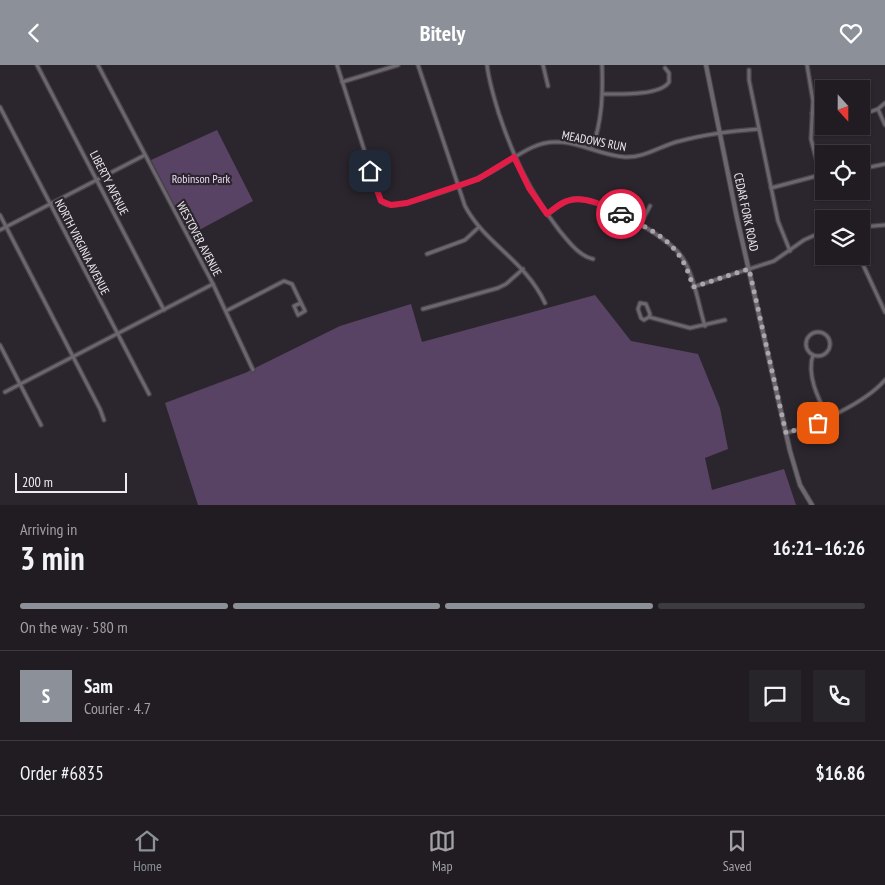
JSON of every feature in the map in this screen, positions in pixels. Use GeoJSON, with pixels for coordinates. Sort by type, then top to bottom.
{"type":"FeatureCollection","features":[{"type":"Feature","properties":{"kind":"street","name":"LIBERTY AVENUE"},"geometry":{"type":"LineString","coordinates":[[37,65],[164,310]]}},
{"type":"Feature","properties":{"kind":"street","name":"WESTOVER AVENUE"},"geometry":{"type":"LineString","coordinates":[[98,65],[213,284],[253,370]]}},
{"type":"Feature","properties":{"kind":"street"},"geometry":{"type":"LineString","coordinates":[[337,65],[342,82],[398,65]]}},
{"type":"Feature","properties":{"kind":"street"},"geometry":{"type":"LineString","coordinates":[[418,65],[467,210],[480,227],[534,282],[545,303]]}},
{"type":"Feature","properties":{"kind":"street"},"geometry":{"type":"LineString","coordinates":[[487,65],[492,90],[514,157],[529,188],[572,245],[586,258],[593,259]]}},
{"type":"Feature","properties":{"kind":"street"},"geometry":{"type":"LineString","coordinates":[[543,65],[548,86]]}},
{"type":"Feature","properties":{"kind":"street"},"geometry":{"type":"LineString","coordinates":[[592,149],[600,121],[603,94],[602,65]]}},
{"type":"Feature","properties":{"kind":"street","name":"CEDAR FORK ROAD"},"geometry":{"type":"LineString","coordinates":[[706,65],[719,132],[786,433],[797,477],[812,505]]}},
{"type":"Feature","properties":{"kind":"street"},"geometry":{"type":"LineString","coordinates":[[807,65],[813,101],[811,139],[815,152]]}},
{"type":"Feature","properties":{"kind":"street"},"geometry":{"type":"LineString","coordinates":[[603,94],[630,94],[661,89],[669,81],[669,73],[665,68]]}},
{"type":"Feature","properties":{"kind":"street"},"geometry":{"type":"LineString","coordinates":[[750,70],[748,80],[778,221],[790,251]]}},
{"type":"Feature","properties":{"kind":"street","name":"MEADOWS RUN"},"geometry":{"type":"LineString","coordinates":[[342,82],[379,196],[385,204],[391,205],[407,203],[458,186],[488,174],[531,148],[552,142],[570,143],[609,155],[627,157],[637,156],[679,141],[719,132],[759,129]]}},
{"type":"Feature","properties":{"kind":"street"},"geometry":{"type":"LineString","coordinates":[[870,112],[878,109],[885,103]]}},
{"type":"Feature","properties":{"kind":"street","name":"NORTH VIRGINIA AVENUE"},"geometry":{"type":"LineString","coordinates":[[0,107],[149,394]]}},
{"type":"Feature","properties":{"kind":"street"},"geometry":{"type":"LineString","coordinates":[[878,109],[885,125]]}},
{"type":"Feature","properties":{"kind":"street"},"geometry":{"type":"LineString","coordinates":[[0,231],[145,155]]}},
{"type":"Feature","properties":{"kind":"street"},"geometry":{"type":"LineString","coordinates":[[870,167],[885,164]]}},
{"type":"Feature","properties":{"kind":"street"},"geometry":{"type":"LineString","coordinates":[[771,188],[815,176]]}},
{"type":"Feature","properties":{"kind":"street"},"geometry":{"type":"LineString","coordinates":[[547,214],[567,201],[582,199],[612,209],[670,243],[686,264],[706,326]]}},
{"type":"Feature","properties":{"kind":"street"},"geometry":{"type":"LineString","coordinates":[[640,225],[650,206]]}},
{"type":"Feature","properties":{"kind":"street"},"geometry":{"type":"LineString","coordinates":[[0,215],[74,357],[104,420]]}},
{"type":"Feature","properties":{"kind":"street"},"geometry":{"type":"LineString","coordinates":[[870,226],[885,225]]}},
{"type":"Feature","properties":{"kind":"street"},"geometry":{"type":"LineString","coordinates":[[427,254],[465,240],[480,227]]}},
{"type":"Feature","properties":{"kind":"street"},"geometry":{"type":"LineString","coordinates":[[693,287],[774,261],[804,240],[815,235]]}},
{"type":"Feature","properties":{"kind":"street"},"geometry":{"type":"LineString","coordinates":[[862,265],[885,313]]}},
{"type":"Feature","properties":{"kind":"street"},"geometry":{"type":"LineString","coordinates":[[423,309],[498,288],[523,269]]}},
{"type":"Feature","properties":{"kind":"street"},"geometry":{"type":"LineString","coordinates":[[226,311],[284,281],[292,284],[301,303]]}},
{"type":"Feature","properties":{"kind":"street"},"geometry":{"type":"LineString","coordinates":[[5,392],[213,284]]}},
{"type":"Feature","properties":{"kind":"street"},"geometry":{"type":"LineString","coordinates":[[649,317],[650,314],[646,304],[640,303],[638,307],[641,318],[646,320],[649,317],[688,328],[706,326],[724,320]]}},
{"type":"Feature","properties":{"kind":"street"},"geometry":{"type":"LineString","coordinates":[[813,333],[824,333],[829,338],[829,349],[824,355],[813,355],[807,349],[807,338],[813,333]]}},
{"type":"Feature","properties":{"kind":"street"},"geometry":{"type":"LineString","coordinates":[[0,345],[41,425]]}},
{"type":"Feature","properties":{"kind":"street"},"geometry":{"type":"LineString","coordinates":[[813,355],[810,363],[815,388],[828,418]]}},
{"type":"Feature","properties":{"kind":"street"},"geometry":{"type":"LineString","coordinates":[[786,433],[811,426],[828,418],[878,388],[885,380]]}},
{"type":"Feature","properties":{"kind":"green space","name":"Robinson Park"},"geometry":{"type":"Polygon","coordinates":[[[217,130],[253,201],[190,235],[151,160],[217,130]]]}},
{"type":"Feature","properties":{"kind":"green space"},"geometry":{"type":"Polygon","coordinates":[[[595,295],[631,341],[698,354],[720,408],[728,449],[705,458],[712,490],[784,469],[796,505],[198,505],[165,403],[245,373],[340,326],[411,304],[422,342],[595,295]]]}},
{"type":"Feature","properties":{"kind":"way so far"},"geometry":{"type":"LineString","coordinates":[[621,214],[663,238],[674,247],[686,264],[693,287],[749,269],[786,433],[818,423]]}},
{"type":"Feature","properties":{"kind":"route"},"geometry":{"type":"LineString","coordinates":[[370,171],[382,203],[391,205],[407,203],[478,179],[514,157],[529,188],[547,214],[564,202],[582,199],[603,205],[621,214]]}}]}
